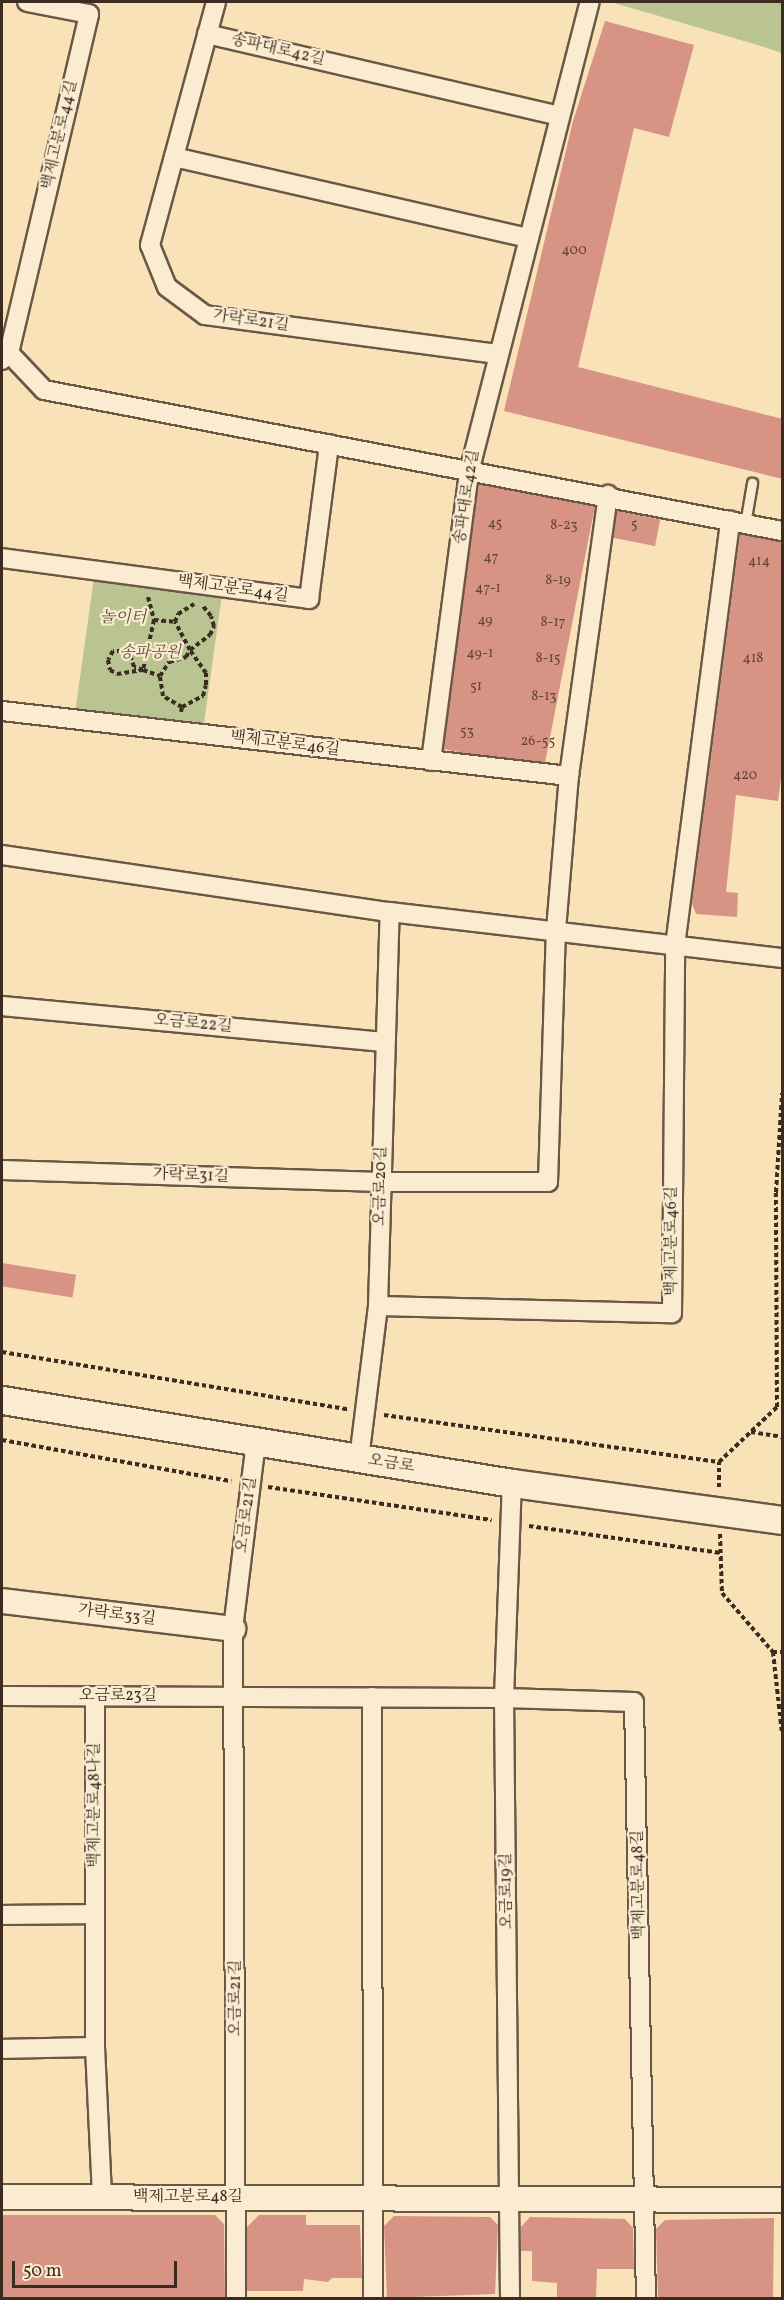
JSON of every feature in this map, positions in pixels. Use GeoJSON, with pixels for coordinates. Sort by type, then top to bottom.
{"type":"FeatureCollection","features":[{"type":"Feature","properties":{"kind":"main road","name":"오금로"},"geometry":{"type":"LineString","coordinates":[[2,1400],[512,1483],[783,1520]]}},
{"type":"Feature","properties":{"kind":"street","name":"백제고분로44길"},"geometry":{"type":"LineString","coordinates":[[27,2],[89,14],[5,356],[44,390],[469,472],[608,495],[783,531]]}},
{"type":"Feature","properties":{"kind":"street","name":"가락로21길"},"geometry":{"type":"LineString","coordinates":[[216,2],[150,245],[167,287],[205,315],[497,354]]}},
{"type":"Feature","properties":{"kind":"street","name":"송파대로42길"},"geometry":{"type":"LineString","coordinates":[[431,761],[469,472],[497,354],[590,2]]}},
{"type":"Feature","properties":{"kind":"street","name":"송파대로42길"},"geometry":{"type":"LineString","coordinates":[[207,34],[560,116]]}},
{"type":"Feature","properties":{"kind":"street"},"geometry":{"type":"LineString","coordinates":[[174,157],[527,238]]}},
{"type":"Feature","properties":{"kind":"street","name":"백제고분로44길"},"geometry":{"type":"LineString","coordinates":[[2,558],[309,599],[329,444]]}},
{"type":"Feature","properties":{"kind":"street"},"geometry":{"type":"LineString","coordinates":[[381,1182],[548,1182],[556,930],[569,776],[608,495]]}},
{"type":"Feature","properties":{"kind":"street","name":"백제고분로46길"},"geometry":{"type":"LineString","coordinates":[[378,1306],[672,1313],[675,946],[737,522]]}},
{"type":"Feature","properties":{"kind":"street","name":"백제고분로46길"},"geometry":{"type":"LineString","coordinates":[[2,711],[569,776]]}},
{"type":"Feature","properties":{"kind":"street"},"geometry":{"type":"LineString","coordinates":[[2,855],[390,912],[783,958]]}},
{"type":"Feature","properties":{"kind":"street","name":"오금로20길"},"geometry":{"type":"LineString","coordinates":[[359,1459],[378,1306],[390,912]]}},
{"type":"Feature","properties":{"kind":"street","name":"오금로22길"},"geometry":{"type":"LineString","coordinates":[[2,1006],[385,1042]]}},
{"type":"Feature","properties":{"kind":"street","name":"가락로31길"},"geometry":{"type":"LineString","coordinates":[[2,1170],[381,1182]]}},
{"type":"Feature","properties":{"kind":"street","name":"오금로21길"},"geometry":{"type":"LineString","coordinates":[[236,2298],[233,1629],[256,1442]]}},
{"type":"Feature","properties":{"kind":"street","name":"오금로19길"},"geometry":{"type":"LineString","coordinates":[[510,2298],[504,1698],[512,1483]]}},
{"type":"Feature","properties":{"kind":"street","name":"가락로33길"},"geometry":{"type":"LineString","coordinates":[[2,1601],[233,1629]]}},
{"type":"Feature","properties":{"kind":"street","name":"오금로23길"},"geometry":{"type":"LineString","coordinates":[[2,1696],[235,1697]]}},
{"type":"Feature","properties":{"kind":"street","name":"백제고분로48나길"},"geometry":{"type":"LineString","coordinates":[[95,1696],[95,2047],[102,2197]]}},
{"type":"Feature","properties":{"kind":"street"},"geometry":{"type":"LineString","coordinates":[[235,1697],[504,1698]]}},
{"type":"Feature","properties":{"kind":"street"},"geometry":{"type":"LineString","coordinates":[[372,1697],[373,2298]]}},
{"type":"Feature","properties":{"kind":"street","name":"백제고분로48길"},"geometry":{"type":"LineString","coordinates":[[504,1698],[634,1702],[647,2199],[646,2298]]}},
{"type":"Feature","properties":{"kind":"street"},"geometry":{"type":"LineString","coordinates":[[2,1915],[95,1914]]}},
{"type":"Feature","properties":{"kind":"street"},"geometry":{"type":"LineString","coordinates":[[2,2049],[95,2047]]}},
{"type":"Feature","properties":{"kind":"street","name":"백제고분로48길"},"geometry":{"type":"LineString","coordinates":[[2,2197],[237,2196],[783,2200]]}},
{"type":"Feature","properties":{"kind":"lane"},"geometry":{"type":"LineString","coordinates":[[737,522],[752,483]]}},
{"type":"Feature","properties":{"kind":"path"},"geometry":{"type":"LineString","coordinates":[[143,670],[154,620],[147,598],[151,578]]}},
{"type":"Feature","properties":{"kind":"path"},"geometry":{"type":"LineString","coordinates":[[182,707],[163,696],[160,676],[169,662],[186,657],[190,650],[210,634],[214,626],[211,615],[198,603],[192,583]]}},
{"type":"Feature","properties":{"kind":"path"},"geometry":{"type":"LineString","coordinates":[[175,622],[186,607],[198,603]]}},
{"type":"Feature","properties":{"kind":"path"},"geometry":{"type":"LineString","coordinates":[[154,620],[175,622]]}},
{"type":"Feature","properties":{"kind":"path"},"geometry":{"type":"LineString","coordinates":[[175,622],[206,673],[203,696],[182,707]]}},
{"type":"Feature","properties":{"kind":"path"},"geometry":{"type":"LineString","coordinates":[[143,670],[117,674],[110,670],[108,660],[113,651],[129,651],[134,667],[143,670],[160,676]]}},
{"type":"Feature","properties":{"kind":"path"},"geometry":{"type":"LineString","coordinates":[[178,731],[182,707]]}},
{"type":"Feature","properties":{"kind":"path"},"geometry":{"type":"LineString","coordinates":[[719,1462],[777,1407],[776,1192],[783,1093]]}},
{"type":"Feature","properties":{"kind":"path"},"geometry":{"type":"LineString","coordinates":[[750,1432],[783,1437]]}},
{"type":"Feature","properties":{"kind":"path"},"geometry":{"type":"LineString","coordinates":[[2,1440],[251,1484],[721,1553],[722,1593],[773,1652],[783,1733]]}},
{"type":"Feature","properties":{"kind":"path"},"geometry":{"type":"LineString","coordinates":[[773,1652],[783,1652]]}},
{"type":"Feature","properties":{"kind":"green space"},"geometry":{"type":"Polygon","coordinates":[[[611,2],[782,2],[782,53],[761,46],[611,2]]]}},
{"type":"Feature","properties":{"kind":"green space","name":"송파공원"},"geometry":{"type":"Polygon","coordinates":[[[95,571],[223,589],[202,737],[74,720],[95,571]]]}},
{"type":"Feature","properties":{"kind":"building"},"geometry":{"type":"Polygon","coordinates":[[[605,21],[694,45],[669,137],[634,128],[578,367],[783,419],[783,479],[504,411],[573,121],[605,21]]]}},
{"type":"Feature","properties":{"kind":"building"},"geometry":{"type":"Polygon","coordinates":[[[479,484],[595,507],[544,769],[428,746],[479,484]]]}},
{"type":"Feature","properties":{"kind":"building"},"geometry":{"type":"Polygon","coordinates":[[[617,511],[660,519],[655,546],[612,538],[617,511]]]}},
{"type":"Feature","properties":{"kind":"building"},"geometry":{"type":"Polygon","coordinates":[[[740,534],[783,542],[783,762],[778,801],[736,795],[726,892],[738,893],[737,917],[696,914],[692,903],[740,534]]]}},
{"type":"Feature","properties":{"kind":"building"},"geometry":{"type":"Polygon","coordinates":[[[2,1263],[76,1275],[72,1297],[2,1286],[2,1263]]]}},
{"type":"Feature","properties":{"kind":"building"},"geometry":{"type":"Polygon","coordinates":[[[2,2215],[215,2215],[224,2224],[225,2298],[2,2298],[2,2215]]]}},
{"type":"Feature","properties":{"kind":"building"},"geometry":{"type":"Polygon","coordinates":[[[259,2215],[306,2215],[306,2225],[360,2225],[362,2278],[332,2278],[328,2282],[304,2279],[303,2291],[247,2291],[247,2227],[259,2215]]]}},
{"type":"Feature","properties":{"kind":"building"},"geometry":{"type":"Polygon","coordinates":[[[394,2216],[490,2217],[498,2225],[495,2294],[387,2298],[384,2226],[394,2216]]]}},
{"type":"Feature","properties":{"kind":"building"},"geometry":{"type":"Polygon","coordinates":[[[530,2217],[625,2219],[633,2228],[634,2269],[597,2269],[596,2298],[557,2298],[557,2283],[532,2281],[532,2251],[521,2251],[521,2227],[530,2217]]]}},
{"type":"Feature","properties":{"kind":"building"},"geometry":{"type":"Polygon","coordinates":[[[774,2218],[773,2298],[658,2298],[656,2229],[665,2220],[774,2218]]]}},
{"type":"Feature","properties":{"kind":"park label","name":"놀이터"},"geometry":{"type":"Point","coordinates":[123,618]}}]}
